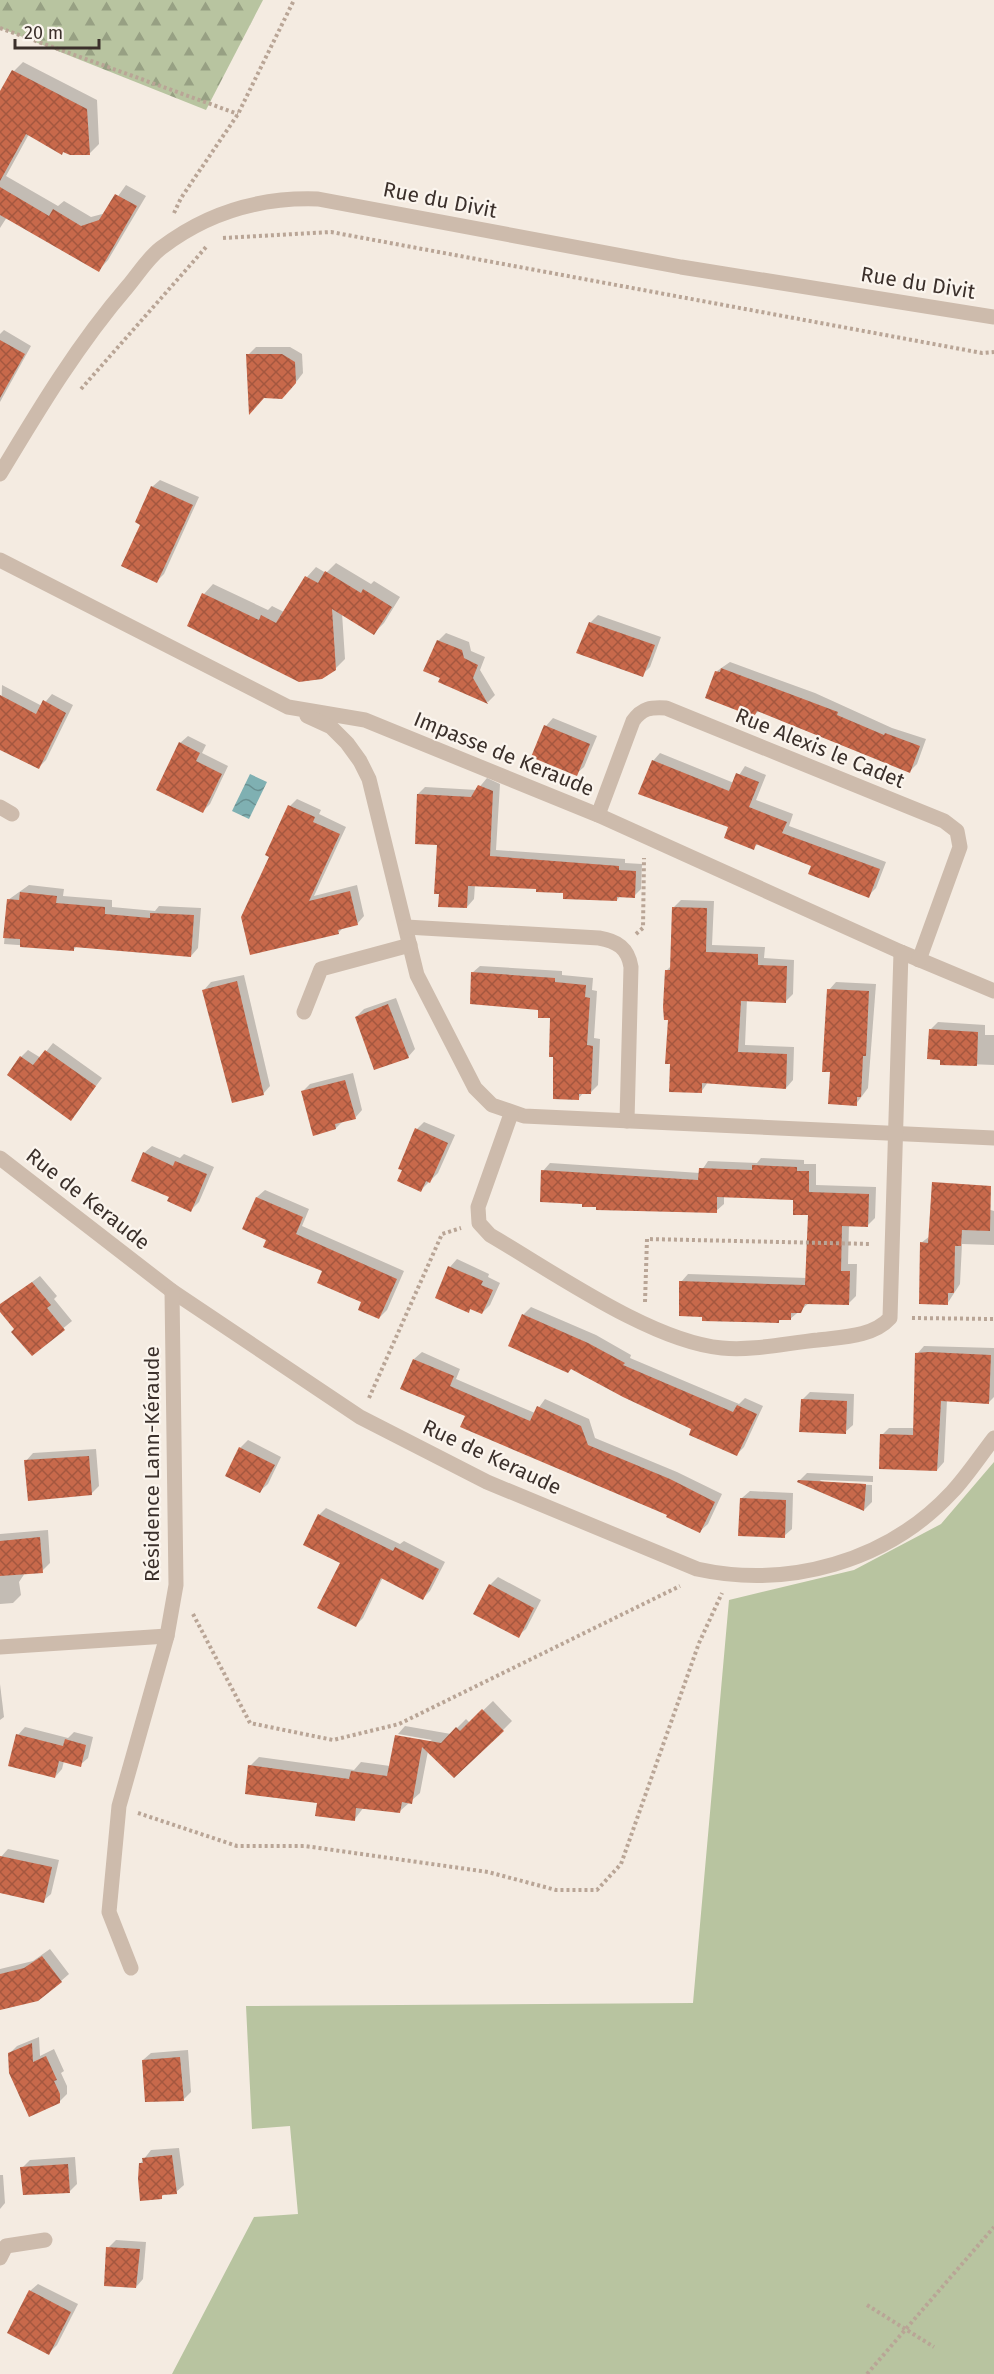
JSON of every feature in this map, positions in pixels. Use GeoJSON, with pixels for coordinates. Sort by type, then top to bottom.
{"type":"FeatureCollection","features":[{"type":"Feature","properties":{"kind":"street","name":"Rue du Divit"},"geometry":{"type":"LineString","coordinates":[[0,474],[55,381],[105,313],[159,249],[199,223],[226,211],[283,198],[318,199],[681,267],[994,317]]}},
{"type":"Feature","properties":{"kind":"street","name":"Impasse de Keraude"},"geometry":{"type":"LineString","coordinates":[[0,560],[288,707],[365,720],[598,814],[900,952],[994,991]]}},
{"type":"Feature","properties":{"kind":"street"},"geometry":{"type":"LineString","coordinates":[[288,707],[331,727],[360,761],[376,802],[417,975],[475,1088],[492,1105],[512,1114],[994,1138]]}},
{"type":"Feature","properties":{"kind":"street","name":"Rue Alexis le Cadet"},"geometry":{"type":"LineString","coordinates":[[598,814],[633,721],[644,710],[654,707],[666,708],[944,821],[957,831],[960,847],[919,960]]}},
{"type":"Feature","properties":{"kind":"street"},"geometry":{"type":"LineString","coordinates":[[406,927],[599,938],[612,940],[622,947],[629,956],[631,967],[627,1121]]}},
{"type":"Feature","properties":{"kind":"street"},"geometry":{"type":"LineString","coordinates":[[304,1012],[321,969],[410,945]]}},
{"type":"Feature","properties":{"kind":"street"},"geometry":{"type":"LineString","coordinates":[[512,1114],[478,1207],[479,1223],[490,1235],[644,1324],[704,1345],[735,1348],[848,1336],[882,1326],[890,1318],[900,952]]}},
{"type":"Feature","properties":{"kind":"street","name":"Rue de Keraude"},"geometry":{"type":"LineString","coordinates":[[0,1158],[172,1291],[360,1417],[487,1482],[697,1569],[730,1576],[796,1575],[853,1560],[927,1514],[952,1492],[994,1438]]}},
{"type":"Feature","properties":{"kind":"street","name":"Résidence Lann-Kéraude"},"geometry":{"type":"LineString","coordinates":[[131,1968],[109,1912],[118,1806],[167,1636],[176,1585],[172,1291]]}},
{"type":"Feature","properties":{"kind":"street"},"geometry":{"type":"LineString","coordinates":[[0,1647],[167,1636]]}},
{"type":"Feature","properties":{"kind":"street"},"geometry":{"type":"LineString","coordinates":[[0,2258],[6,2246],[45,2240]]}},
{"type":"Feature","properties":{"kind":"path"},"geometry":{"type":"LineString","coordinates":[[159,249],[181,198],[238,114],[294,0]]}},
{"type":"Feature","properties":{"kind":"path"},"geometry":{"type":"LineString","coordinates":[[0,28],[238,114]]}},
{"type":"Feature","properties":{"kind":"path"},"geometry":{"type":"LineString","coordinates":[[55,381],[79,391],[213,239],[332,232],[981,353],[994,352]]}},
{"type":"Feature","properties":{"kind":"path"},"geometry":{"type":"LineString","coordinates":[[622,947],[643,928],[644,835]]}},
{"type":"Feature","properties":{"kind":"path"},"geometry":{"type":"LineString","coordinates":[[360,1417],[442,1234],[479,1223]]}},
{"type":"Feature","properties":{"kind":"path"},"geometry":{"type":"LineString","coordinates":[[644,1324],[647,1239],[892,1245]]}},
{"type":"Feature","properties":{"kind":"path"},"geometry":{"type":"LineString","coordinates":[[890,1318],[994,1319]]}},
{"type":"Feature","properties":{"kind":"path"},"geometry":{"type":"LineString","coordinates":[[176,1585],[249,1723],[333,1740],[399,1724],[680,1586],[697,1569]]}},
{"type":"Feature","properties":{"kind":"path"},"geometry":{"type":"LineString","coordinates":[[118,1806],[237,1846],[305,1846],[488,1872],[556,1890],[597,1890],[621,1864],[699,1643],[730,1576]]}},
{"type":"Feature","properties":{"kind":"path"},"geometry":{"type":"LineString","coordinates":[[867,2374],[905,2327],[994,2227]]}},
{"type":"Feature","properties":{"kind":"path"},"geometry":{"type":"LineString","coordinates":[[867,2306],[905,2327],[934,2347]]}},
{"type":"Feature","properties":{"kind":"green space"},"geometry":{"type":"Polygon","coordinates":[[[0,0],[263,0],[206,110],[0,28],[0,0]]]}},
{"type":"Feature","properties":{"kind":"green space"},"geometry":{"type":"Polygon","coordinates":[[[994,1462],[994,2374],[172,2374],[254,2217],[298,2214],[290,2126],[252,2129],[246,2006],[693,2003],[729,1600],[854,1570],[941,1524],[994,1462]]]}},
{"type":"Feature","properties":{"kind":"water"},"geometry":{"type":"Polygon","coordinates":[[[250,774],[267,782],[249,819],[232,811],[250,774]]]}},
{"type":"Feature","properties":{"kind":"building"},"geometry":{"type":"Polygon","coordinates":[[[12,70],[87,109],[90,155],[70,155],[63,152],[62,155],[26,134],[0,181],[0,91],[12,70]]]}},
{"type":"Feature","properties":{"kind":"building"},"geometry":{"type":"Polygon","coordinates":[[[0,187],[49,216],[53,209],[81,226],[99,220],[115,194],[137,206],[99,272],[0,215],[0,187]]]}},
{"type":"Feature","properties":{"kind":"building"},"geometry":{"type":"Polygon","coordinates":[[[0,340],[25,354],[0,398],[0,340]]]}},
{"type":"Feature","properties":{"kind":"building"},"geometry":{"type":"Polygon","coordinates":[[[246,354],[282,354],[295,362],[296,383],[282,399],[264,398],[249,415],[246,354]]]}},
{"type":"Feature","properties":{"kind":"building"},"geometry":{"type":"Polygon","coordinates":[[[151,486],[193,505],[157,583],[121,566],[140,525],[135,522],[151,486]]]}},
{"type":"Feature","properties":{"kind":"building"},"geometry":{"type":"Polygon","coordinates":[[[325,571],[361,593],[363,589],[392,607],[374,635],[332,609],[336,670],[322,679],[299,682],[187,626],[202,593],[259,620],[261,615],[276,623],[305,576],[318,583],[325,571]]]}},
{"type":"Feature","properties":{"kind":"building"},"geometry":{"type":"Polygon","coordinates":[[[589,622],[655,645],[643,677],[576,653],[589,622]]]}},
{"type":"Feature","properties":{"kind":"building"},"geometry":{"type":"Polygon","coordinates":[[[437,640],[462,650],[464,658],[478,665],[473,678],[488,704],[438,682],[440,678],[423,671],[437,640]]]}},
{"type":"Feature","properties":{"kind":"building"},"geometry":{"type":"Polygon","coordinates":[[[721,668],[838,712],[837,715],[884,735],[885,733],[920,746],[910,773],[757,711],[754,717],[705,698],[715,671],[720,672],[721,668]]]}},
{"type":"Feature","properties":{"kind":"building"},"geometry":{"type":"Polygon","coordinates":[[[0,695],[36,714],[43,700],[66,713],[39,769],[0,750],[0,695]]]}},
{"type":"Feature","properties":{"kind":"building"},"geometry":{"type":"Polygon","coordinates":[[[544,725],[590,744],[577,776],[531,757],[544,725]]]}},
{"type":"Feature","properties":{"kind":"building"},"geometry":{"type":"Polygon","coordinates":[[[179,742],[200,753],[196,761],[222,774],[203,813],[156,790],[179,742]]]}},
{"type":"Feature","properties":{"kind":"building"},"geometry":{"type":"Polygon","coordinates":[[[652,760],[729,791],[736,773],[759,782],[749,807],[787,822],[782,833],[880,869],[869,898],[808,874],[811,866],[756,844],[754,850],[724,838],[728,827],[638,794],[652,760]]]}},
{"type":"Feature","properties":{"kind":"building"},"geometry":{"type":"Polygon","coordinates":[[[478,785],[493,791],[490,856],[619,866],[619,870],[636,871],[635,898],[617,897],[617,901],[563,899],[563,893],[536,892],[536,889],[468,886],[467,908],[438,907],[439,894],[434,894],[437,845],[415,844],[417,794],[471,797],[478,785]]]}},
{"type":"Feature","properties":{"kind":"building"},"geometry":{"type":"Polygon","coordinates":[[[288,805],[315,817],[313,822],[340,834],[309,901],[350,891],[358,925],[338,930],[339,934],[250,955],[241,917],[269,857],[265,855],[288,805]]]}},
{"type":"Feature","properties":{"kind":"building"},"geometry":{"type":"Polygon","coordinates":[[[20,892],[57,896],[56,903],[105,907],[105,914],[150,918],[150,913],[194,915],[191,957],[74,947],[74,951],[20,947],[20,939],[3,938],[7,899],[19,900],[20,892]]]}},
{"type":"Feature","properties":{"kind":"building"},"geometry":{"type":"Polygon","coordinates":[[[672,907],[707,908],[706,952],[758,954],[758,965],[787,966],[786,1003],[741,1001],[738,1052],[787,1054],[786,1089],[702,1083],[702,1093],[669,1092],[670,1064],[665,1064],[668,1020],[664,1020],[663,1007],[665,970],[670,970],[672,907]]]}},
{"type":"Feature","properties":{"kind":"building"},"geometry":{"type":"Polygon","coordinates":[[[471,972],[555,978],[555,982],[586,985],[585,997],[590,998],[587,1045],[593,1046],[591,1094],[579,1094],[579,1100],[553,1099],[553,1057],[549,1057],[550,1018],[538,1018],[538,1010],[470,1004],[471,972]]]}},
{"type":"Feature","properties":{"kind":"building"},"geometry":{"type":"Polygon","coordinates":[[[237,981],[264,1095],[232,1103],[202,990],[237,981]]]}},
{"type":"Feature","properties":{"kind":"building"},"geometry":{"type":"Polygon","coordinates":[[[827,989],[869,991],[866,1056],[863,1056],[861,1097],[857,1097],[857,1106],[828,1104],[830,1072],[822,1072],[827,989]]]}},
{"type":"Feature","properties":{"kind":"building"},"geometry":{"type":"Polygon","coordinates":[[[388,1004],[409,1058],[374,1070],[355,1017],[388,1004]]]}},
{"type":"Feature","properties":{"kind":"building"},"geometry":{"type":"Polygon","coordinates":[[[929,1029],[978,1032],[977,1066],[940,1065],[940,1060],[927,1059],[929,1029]]]}},
{"type":"Feature","properties":{"kind":"building"},"geometry":{"type":"Polygon","coordinates":[[[45,1050],[96,1086],[71,1121],[7,1075],[20,1056],[33,1065],[45,1050]]]}},
{"type":"Feature","properties":{"kind":"building"},"geometry":{"type":"Polygon","coordinates":[[[345,1080],[356,1119],[335,1124],[336,1129],[313,1136],[301,1091],[345,1080]]]}},
{"type":"Feature","properties":{"kind":"building"},"geometry":{"type":"Polygon","coordinates":[[[415,1128],[448,1143],[430,1183],[426,1181],[421,1192],[397,1181],[402,1170],[398,1169],[415,1128]]]}},
{"type":"Feature","properties":{"kind":"building"},"geometry":{"type":"Polygon","coordinates":[[[143,1152],[173,1166],[175,1161],[207,1174],[191,1212],[167,1201],[169,1197],[131,1181],[143,1152]]]}},
{"type":"Feature","properties":{"kind":"building"},"geometry":{"type":"Polygon","coordinates":[[[752,1165],[797,1167],[797,1171],[809,1171],[809,1192],[869,1194],[868,1227],[842,1226],[841,1271],[850,1271],[849,1305],[805,1304],[801,1313],[791,1313],[791,1320],[779,1320],[779,1323],[702,1321],[702,1317],[679,1316],[679,1281],[805,1285],[808,1215],[793,1215],[793,1200],[717,1197],[717,1213],[596,1210],[596,1207],[582,1207],[582,1204],[540,1202],[541,1170],[698,1180],[699,1168],[752,1170],[752,1165]]]}},
{"type":"Feature","properties":{"kind":"building"},"geometry":{"type":"Polygon","coordinates":[[[932,1182],[991,1186],[990,1231],[962,1230],[961,1246],[955,1246],[954,1293],[948,1293],[948,1305],[919,1304],[920,1242],[928,1243],[932,1182]]]}},
{"type":"Feature","properties":{"kind":"building"},"geometry":{"type":"Polygon","coordinates":[[[256,1197],[303,1217],[296,1234],[397,1279],[379,1319],[358,1310],[361,1302],[317,1283],[322,1271],[263,1247],[266,1240],[242,1229],[256,1197]]]}},
{"type":"Feature","properties":{"kind":"building"},"geometry":{"type":"Polygon","coordinates":[[[448,1266],[483,1281],[481,1285],[493,1290],[482,1314],[470,1309],[469,1313],[435,1298],[448,1266]]]}},
{"type":"Feature","properties":{"kind":"building"},"geometry":{"type":"Polygon","coordinates":[[[32,1282],[51,1305],[47,1308],[65,1330],[32,1356],[11,1332],[14,1329],[0,1312],[0,1304],[32,1282]]]}},
{"type":"Feature","properties":{"kind":"building"},"geometry":{"type":"Polygon","coordinates":[[[522,1314],[588,1343],[625,1363],[623,1365],[733,1412],[737,1405],[757,1414],[737,1456],[689,1435],[691,1429],[571,1369],[568,1373],[508,1346],[522,1314]]]}},
{"type":"Feature","properties":{"kind":"building"},"geometry":{"type":"Polygon","coordinates":[[[915,1353],[991,1355],[989,1404],[941,1401],[937,1471],[879,1469],[880,1434],[913,1435],[915,1353]]]}},
{"type":"Feature","properties":{"kind":"building"},"geometry":{"type":"Polygon","coordinates":[[[413,1359],[454,1376],[450,1386],[530,1421],[537,1406],[581,1426],[588,1445],[670,1479],[715,1502],[700,1533],[666,1517],[667,1515],[460,1427],[465,1416],[400,1389],[413,1359]]]}},
{"type":"Feature","properties":{"kind":"building"},"geometry":{"type":"Polygon","coordinates":[[[801,1399],[847,1401],[846,1434],[799,1432],[801,1399]]]}},
{"type":"Feature","properties":{"kind":"building"},"geometry":{"type":"Polygon","coordinates":[[[239,1447],[275,1465],[260,1493],[225,1476],[239,1447]]]}},
{"type":"Feature","properties":{"kind":"building"},"geometry":{"type":"Polygon","coordinates":[[[89,1456],[92,1495],[28,1501],[24,1460],[89,1456]]]}},
{"type":"Feature","properties":{"kind":"building"},"geometry":{"type":"Polygon","coordinates":[[[798,1480],[866,1484],[864,1511],[797,1482],[798,1480]]]}},
{"type":"Feature","properties":{"kind":"building"},"geometry":{"type":"Polygon","coordinates":[[[740,1498],[786,1500],[785,1538],[738,1536],[740,1498]]]}},
{"type":"Feature","properties":{"kind":"building"},"geometry":{"type":"Polygon","coordinates":[[[318,1514],[393,1551],[395,1547],[439,1569],[423,1600],[381,1578],[356,1627],[317,1608],[340,1563],[303,1545],[318,1514]]]}},
{"type":"Feature","properties":{"kind":"building"},"geometry":{"type":"Polygon","coordinates":[[[40,1537],[43,1573],[0,1576],[0,1541],[40,1537]]]}},
{"type":"Feature","properties":{"kind":"building"},"geometry":{"type":"Polygon","coordinates":[[[489,1584],[534,1608],[519,1638],[473,1614],[489,1584]]]}},
{"type":"Feature","properties":{"kind":"building"},"geometry":{"type":"Polygon","coordinates":[[[482,1709],[504,1731],[454,1778],[422,1747],[412,1804],[402,1802],[400,1813],[356,1808],[355,1821],[315,1816],[317,1803],[245,1794],[248,1765],[349,1779],[351,1771],[387,1776],[395,1735],[441,1743],[456,1727],[460,1731],[482,1709]]]}},
{"type":"Feature","properties":{"kind":"building"},"geometry":{"type":"Polygon","coordinates":[[[16,1734],[63,1746],[65,1739],[86,1745],[81,1767],[59,1761],[55,1778],[8,1766],[16,1734]]]}},
{"type":"Feature","properties":{"kind":"building"},"geometry":{"type":"Polygon","coordinates":[[[0,1856],[52,1867],[44,1903],[0,1893],[0,1856]]]}},
{"type":"Feature","properties":{"kind":"building"},"geometry":{"type":"Polygon","coordinates":[[[42,1956],[62,1982],[38,2001],[0,2010],[0,1974],[24,1968],[42,1956]]]}},
{"type":"Feature","properties":{"kind":"building"},"geometry":{"type":"Polygon","coordinates":[[[32,2043],[33,2062],[46,2056],[57,2080],[54,2081],[60,2094],[60,2103],[29,2117],[9,2073],[8,2053],[32,2043]]]}},
{"type":"Feature","properties":{"kind":"building"},"geometry":{"type":"Polygon","coordinates":[[[180,2057],[184,2101],[145,2102],[142,2060],[180,2057]]]}},
{"type":"Feature","properties":{"kind":"building"},"geometry":{"type":"Polygon","coordinates":[[[172,2155],[177,2194],[162,2195],[162,2199],[140,2201],[138,2179],[139,2163],[143,2163],[142,2158],[172,2155]]]}},
{"type":"Feature","properties":{"kind":"building"},"geometry":{"type":"Polygon","coordinates":[[[68,2164],[70,2193],[23,2195],[20,2167],[68,2164]]]}},
{"type":"Feature","properties":{"kind":"building"},"geometry":{"type":"Polygon","coordinates":[[[106,2247],[140,2249],[136,2288],[104,2286],[106,2247]]]}},
{"type":"Feature","properties":{"kind":"building"},"geometry":{"type":"Polygon","coordinates":[[[29,2290],[71,2312],[49,2355],[7,2333],[29,2290]]]}}]}
